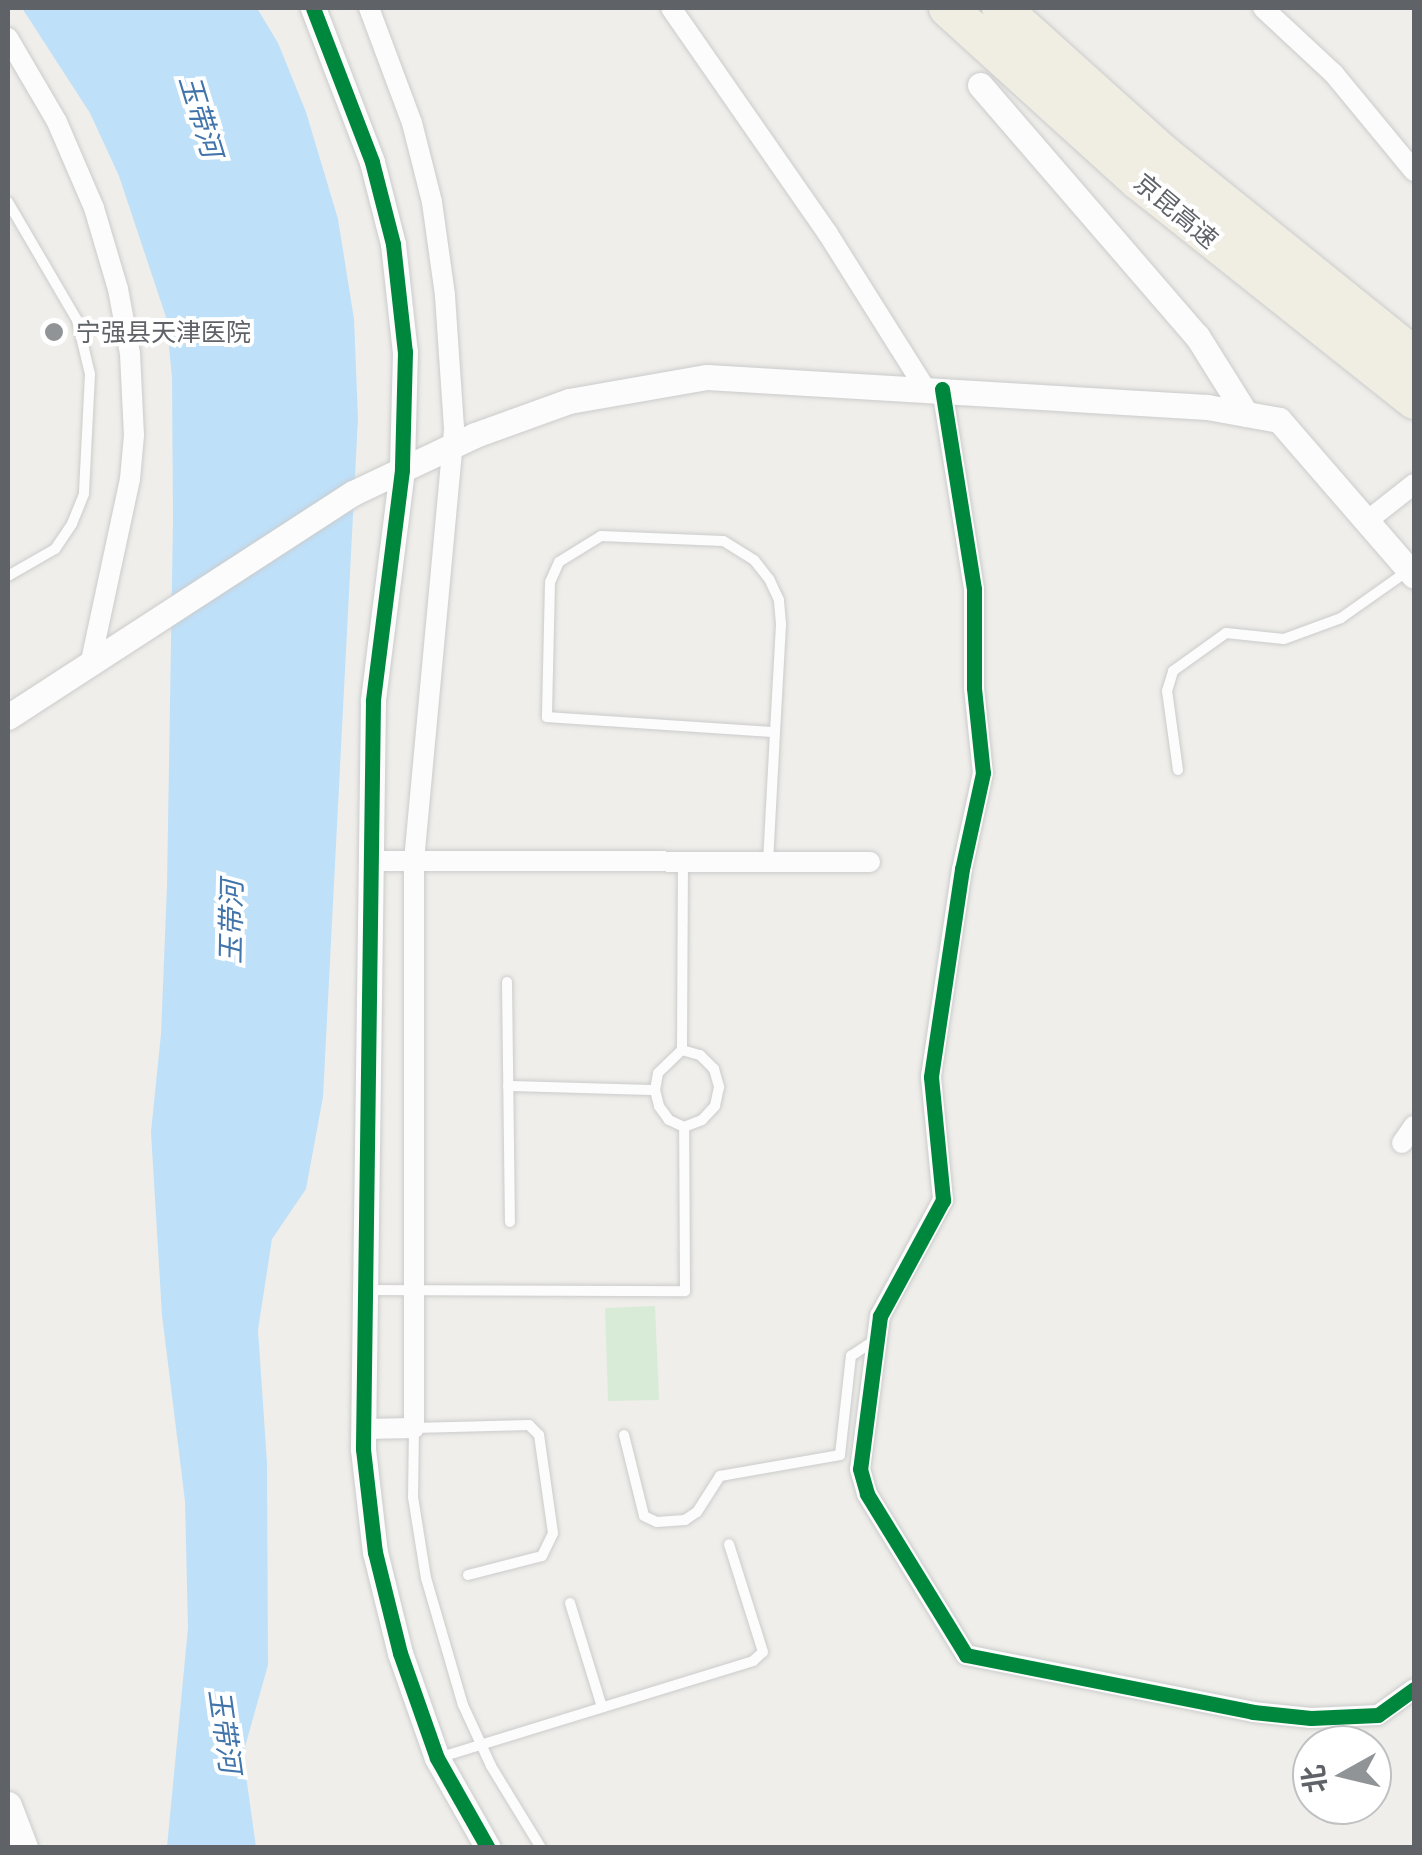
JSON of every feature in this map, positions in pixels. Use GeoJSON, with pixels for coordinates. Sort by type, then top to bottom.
{"type":"FeatureCollection","features":[{"type":"Feature","properties":{"kind":"highway","name":"京昆高速"},"geometry":{"type":"LineString","coordinates":[[948,8],[1152,192],[1414,400]]}},
{"type":"Feature","properties":{"kind":"highway","name":"京昆高速"},"geometry":{"type":"LineString","coordinates":[[1001,8],[1175,164],[1414,356]]}},
{"type":"Feature","properties":{"kind":"main road"},"geometry":{"type":"LineString","coordinates":[[8,1806],[24,1848]]}},
{"type":"Feature","properties":{"kind":"street"},"geometry":{"type":"LineString","coordinates":[[313,8],[352,102],[393,244],[404,352],[402,470],[372,701],[364,1429],[368,1502],[382,1588],[437,1758],[488,1848]]}},
{"type":"Feature","properties":{"kind":"street"},"geometry":{"type":"LineString","coordinates":[[364,1429],[414,1428],[414,861],[452,445],[445,294],[432,202],[412,123],[369,8]]}},
{"type":"Feature","properties":{"kind":"street"},"geometry":{"type":"LineString","coordinates":[[671,8],[933,388],[974,589],[974,688],[983,772],[962,869],[931,1077],[943,1200],[940,1213],[882,1309],[860,1469],[868,1494],[966,1655],[1253,1712],[1311,1718],[1378,1715],[1414,1690]]}},
{"type":"Feature","properties":{"kind":"street"},"geometry":{"type":"LineString","coordinates":[[1263,8],[1334,74],[1414,171]]}},
{"type":"Feature","properties":{"kind":"street"},"geometry":{"type":"LineString","coordinates":[[8,38],[56,122],[94,208],[118,289],[130,354],[132,466],[90,665]]}},
{"type":"Feature","properties":{"kind":"street"},"geometry":{"type":"LineString","coordinates":[[980,85],[1196,336],[1246,414]]}},
{"type":"Feature","properties":{"kind":"street"},"geometry":{"type":"LineString","coordinates":[[8,717],[353,493],[452,445],[570,401],[707,377],[1207,407],[1279,420],[1412,573]]}},
{"type":"Feature","properties":{"kind":"street"},"geometry":{"type":"LineString","coordinates":[[1367,521],[1414,484]]}},
{"type":"Feature","properties":{"kind":"street"},"geometry":{"type":"LineString","coordinates":[[370,860],[870,862]]}},
{"type":"Feature","properties":{"kind":"lane"},"geometry":{"type":"LineString","coordinates":[[8,202],[77,320],[90,374],[84,494],[72,524],[55,548],[8,576]]}},
{"type":"Feature","properties":{"kind":"lane"},"geometry":{"type":"LineString","coordinates":[[768,862],[775,732],[778,600],[754,560],[723,541],[616,535],[587,541],[558,562],[550,582],[547,717],[775,732]]}},
{"type":"Feature","properties":{"kind":"lane"},"geometry":{"type":"LineString","coordinates":[[1178,770],[1166,691],[1173,671],[1226,633],[1262,640],[1284,639],[1341,618],[1412,573]]}},
{"type":"Feature","properties":{"kind":"lane"},"geometry":{"type":"LineString","coordinates":[[682,1050],[700,1055],[714,1069],[719,1087],[715,1106],[702,1120],[684,1126],[669,1120],[658,1106],[655,1090],[658,1074],[682,1050],[683,862]]}},
{"type":"Feature","properties":{"kind":"lane"},"geometry":{"type":"LineString","coordinates":[[507,982],[510,1222]]}},
{"type":"Feature","properties":{"kind":"lane"},"geometry":{"type":"LineString","coordinates":[[508,1086],[655,1090]]}},
{"type":"Feature","properties":{"kind":"lane"},"geometry":{"type":"LineString","coordinates":[[365,1290],[685,1290],[684,1126]]}},
{"type":"Feature","properties":{"kind":"lane"},"geometry":{"type":"LineString","coordinates":[[624,1435],[644,1516],[658,1522],[685,1520],[697,1512],[720,1476],[840,1455],[851,1356],[875,1340]]}},
{"type":"Feature","properties":{"kind":"lane"},"geometry":{"type":"LineString","coordinates":[[468,1575],[542,1556],[553,1534],[539,1434],[529,1425],[414,1428],[413,1497],[426,1578],[447,1657],[480,1745],[541,1848]]}},
{"type":"Feature","properties":{"kind":"lane"},"geometry":{"type":"LineString","coordinates":[[437,1758],[753,1660],[763,1652],[729,1544]]}},
{"type":"Feature","properties":{"kind":"lane"},"geometry":{"type":"LineString","coordinates":[[570,1603],[602,1707]]}},
{"type":"Feature","properties":{"kind":"green space"},"geometry":{"type":"Polygon","coordinates":[[[655,1306],[659,1400],[608,1401],[605,1308],[655,1306]]]}},
{"type":"Feature","properties":{"kind":"water","name":"玉带河"},"geometry":{"type":"Polygon","coordinates":[[[22,8],[257,8],[278,43],[306,112],[338,219],[354,319],[358,418],[323,1097],[306,1189],[272,1239],[258,1330],[267,1463],[268,1665],[243,1754],[256,1847],[167,1847],[188,1628],[185,1501],[162,1315],[151,1132],[161,1034],[167,887],[173,520],[172,377],[166,317],[119,176],[90,113],[22,8]]]}},
{"type":"Feature","properties":{"kind":"cycle path"},"geometry":{"type":"LineString","coordinates":[[313,8],[372,162],[393,244],[405,352],[402,470],[373,701],[363,1449],[375,1552],[400,1653],[437,1758],[488,1848]]}},
{"type":"Feature","properties":{"kind":"cycle path"},"geometry":{"type":"LineString","coordinates":[[942,389],[974,589],[974,688],[983,773],[962,869],[931,1077],[943,1200],[880,1316],[860,1469],[867,1494],[966,1655],[1253,1712],[1311,1718],[1378,1715],[1414,1689]]}},
{"type":"Feature","properties":{"kind":"place","name":"宁强县天津医院"},"geometry":{"type":"Point","coordinates":[54,332]}}]}
